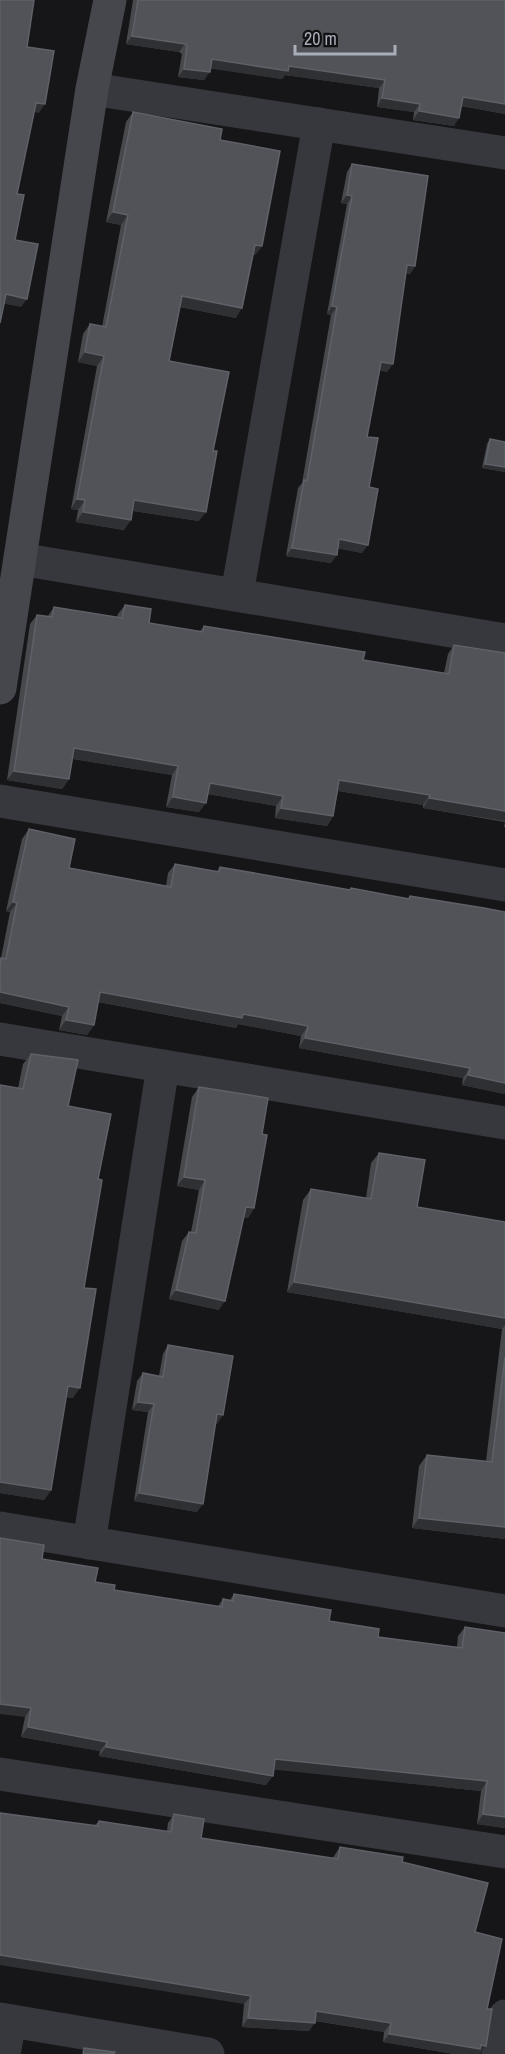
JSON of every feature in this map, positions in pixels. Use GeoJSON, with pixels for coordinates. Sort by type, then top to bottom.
{"type":"FeatureCollection","features":[{"type":"Feature","properties":{"kind":"street"},"geometry":{"type":"LineString","coordinates":[[0,688],[92,89],[110,0]]}},
{"type":"Feature","properties":{"kind":"street"},"geometry":{"type":"LineString","coordinates":[[92,89],[505,153]]}},
{"type":"Feature","properties":{"kind":"street"},"geometry":{"type":"LineString","coordinates":[[237,594],[319,124]]}},
{"type":"Feature","properties":{"kind":"street"},"geometry":{"type":"LineString","coordinates":[[20,559],[505,640]]}},
{"type":"Feature","properties":{"kind":"street"},"geometry":{"type":"LineString","coordinates":[[0,801],[505,885]]}},
{"type":"Feature","properties":{"kind":"street"},"geometry":{"type":"LineString","coordinates":[[0,1039],[505,1123]]}},
{"type":"Feature","properties":{"kind":"street"},"geometry":{"type":"LineString","coordinates":[[89,1543],[163,1066]]}},
{"type":"Feature","properties":{"kind":"street"},"geometry":{"type":"LineString","coordinates":[[0,1528],[505,1611]]}},
{"type":"Feature","properties":{"kind":"street"},"geometry":{"type":"LineString","coordinates":[[0,1774],[505,1852]]}},
{"type":"Feature","properties":{"kind":"street"},"geometry":{"type":"LineString","coordinates":[[498,2054],[505,2016]]}},
{"type":"Feature","properties":{"kind":"street"},"geometry":{"type":"LineString","coordinates":[[4,2054],[5,2020],[208,2054]]}},
{"type":"Feature","properties":{"kind":"building"},"geometry":{"type":"Polygon","coordinates":[[[0,0],[34,0],[27,47],[54,51],[45,104],[36,103],[17,194],[24,195],[15,240],[38,244],[27,299],[6,294],[0,323],[0,0]]]}},
{"type":"Feature","properties":{"kind":"building"},"geometry":{"type":"Polygon","coordinates":[[[138,0],[505,0],[505,104],[463,97],[459,118],[419,111],[420,104],[382,98],[385,80],[289,66],[288,71],[212,59],[210,72],[184,69],[187,46],[185,44],[132,36],[138,0]]]}},
{"type":"Feature","properties":{"kind":"building"},"geometry":{"type":"Polygon","coordinates":[[[133,112],[222,129],[220,140],[280,151],[262,246],[255,245],[242,308],[182,296],[169,361],[229,372],[213,451],[217,451],[206,512],[134,500],[131,520],[83,512],[85,500],[77,499],[104,356],[85,352],[90,324],[106,327],[128,215],[113,212],[133,112]]]}},
{"type":"Feature","properties":{"kind":"building"},"geometry":{"type":"Polygon","coordinates":[[[352,164],[428,176],[415,266],[407,265],[393,364],[381,362],[367,437],[378,438],[369,487],[378,489],[368,545],[339,539],[337,555],[292,548],[304,480],[307,481],[337,307],[332,306],[352,196],[347,195],[352,164]]]}},
{"type":"Feature","properties":{"kind":"building"},"geometry":{"type":"Polygon","coordinates":[[[490,439],[505,442],[505,467],[485,464],[490,439]]]}},
{"type":"Feature","properties":{"kind":"building"},"geometry":{"type":"Polygon","coordinates":[[[125,605],[151,609],[149,623],[203,632],[204,626],[365,652],[363,660],[449,674],[454,645],[505,653],[505,811],[429,798],[430,795],[339,780],[333,816],[281,808],[283,796],[210,783],[206,803],[173,797],[178,766],[74,748],[69,779],[14,771],[37,615],[52,617],[54,607],[122,618],[125,605]]]}},
{"type":"Feature","properties":{"kind":"building"},"geometry":{"type":"Polygon","coordinates":[[[29,829],[75,839],[69,868],[171,887],[175,864],[219,872],[220,867],[350,890],[351,888],[409,899],[410,896],[505,912],[505,1083],[468,1075],[470,1068],[305,1038],[308,1026],[243,1014],[242,1018],[100,992],[94,1025],[66,1020],[69,1007],[0,992],[1,958],[6,959],[17,903],[13,902],[29,829]]]}},
{"type":"Feature","properties":{"kind":"building"},"geometry":{"type":"Polygon","coordinates":[[[31,1054],[78,1060],[68,1106],[111,1114],[98,1179],[102,1180],[84,1288],[96,1289],[80,1388],[68,1386],[51,1490],[0,1482],[0,1085],[23,1089],[31,1054]]]}},
{"type":"Feature","properties":{"kind":"building"},"geometry":{"type":"Polygon","coordinates":[[[199,1087],[268,1098],[262,1134],[267,1135],[254,1208],[246,1207],[225,1301],[176,1290],[189,1232],[196,1233],[205,1180],[184,1177],[199,1087]]]}},
{"type":"Feature","properties":{"kind":"building"},"geometry":{"type":"Polygon","coordinates":[[[379,1153],[425,1160],[417,1207],[505,1222],[505,1318],[294,1282],[311,1189],[371,1199],[379,1153]]]}},
{"type":"Feature","properties":{"kind":"building"},"geometry":{"type":"Polygon","coordinates":[[[168,1345],[233,1356],[223,1415],[217,1414],[203,1504],[139,1493],[154,1404],[138,1402],[143,1373],[163,1377],[168,1345]]]}},
{"type":"Feature","properties":{"kind":"building"},"geometry":{"type":"Polygon","coordinates":[[[505,1357],[505,1527],[419,1518],[427,1455],[492,1462],[505,1357]]]}},
{"type":"Feature","properties":{"kind":"building"},"geometry":{"type":"Polygon","coordinates":[[[0,1538],[44,1545],[42,1559],[98,1568],[95,1582],[115,1585],[114,1590],[222,1607],[223,1599],[233,1601],[234,1594],[331,1610],[329,1621],[379,1629],[378,1637],[462,1648],[465,1627],[505,1633],[505,1817],[483,1814],[487,1781],[275,1759],[273,1776],[106,1747],[107,1742],[28,1727],[31,1708],[0,1704],[0,1538]]]}},
{"type":"Feature","properties":{"kind":"building"},"geometry":{"type":"Polygon","coordinates":[[[0,1813],[98,1826],[99,1821],[171,1832],[174,1814],[204,1819],[201,1838],[338,1859],[340,1847],[403,1857],[402,1862],[488,1883],[475,1932],[502,1939],[487,2009],[492,2009],[486,2046],[481,2045],[480,2049],[389,2034],[391,2023],[316,2011],[315,2023],[248,2018],[251,1996],[0,1955],[0,1813]]]}},
{"type":"Feature","properties":{"kind":"building"},"geometry":{"type":"Polygon","coordinates":[[[84,2048],[115,2052],[114,2054],[83,2054],[84,2048]]]}}]}
